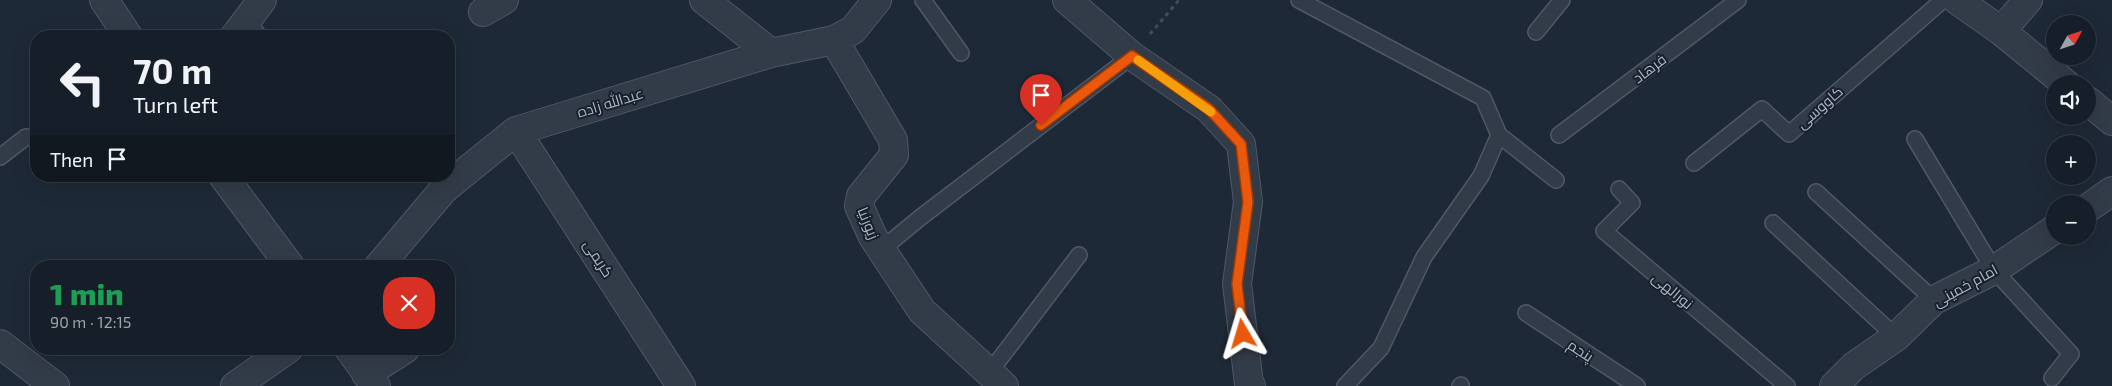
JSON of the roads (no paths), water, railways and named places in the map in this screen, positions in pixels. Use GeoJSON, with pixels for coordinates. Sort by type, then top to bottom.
{"type":"FeatureCollection","features":[{"type":"Feature","properties":{"kind":"street"},"geometry":{"type":"LineString","coordinates":[[104,0],[124,30]]}},
{"type":"Feature","properties":{"kind":"street"},"geometry":{"type":"LineString","coordinates":[[704,0],[771,52]]}},
{"type":"Feature","properties":{"kind":"street","name":"عبدالله زاده"},"geometry":{"type":"LineString","coordinates":[[455,181],[516,131],[771,52],[834,40],[853,30],[877,0]]}},
{"type":"Feature","properties":{"kind":"street"},"geometry":{"type":"LineString","coordinates":[[1067,0],[1132,56],[1209,109],[1241,144],[1248,202],[1237,284],[1250,385]]}},
{"type":"Feature","properties":{"kind":"street"},"geometry":{"type":"LineString","coordinates":[[1957,0],[2002,31],[2055,75]]}},
{"type":"Feature","properties":{"kind":"street"},"geometry":{"type":"LineString","coordinates":[[2002,31],[2028,0]]}},
{"type":"Feature","properties":{"kind":"street","name":"زیورنیا"},"geometry":{"type":"LineString","coordinates":[[834,40],[893,140],[894,155],[860,196],[860,206],[873,237],[922,311],[996,379]]}},
{"type":"Feature","properties":{"kind":"street"},"geometry":{"type":"LineString","coordinates":[[2096,108],[2112,121]]}},
{"type":"Feature","properties":{"kind":"street","name":"کریمی"},"geometry":{"type":"LineString","coordinates":[[516,131],[681,386]]}},
{"type":"Feature","properties":{"kind":"street"},"geometry":{"type":"LineString","coordinates":[[227,182],[286,260]]}},
{"type":"Feature","properties":{"kind":"street","name":"عبدالله زاده"},"geometry":{"type":"LineString","coordinates":[[384,260],[444,190],[454,182]]}},
{"type":"Feature","properties":{"kind":"street"},"geometry":{"type":"LineString","coordinates":[[2096,202],[2112,191]]}},
{"type":"Feature","properties":{"kind":"street","name":"امام خمینی"},"geometry":{"type":"LineString","coordinates":[[1834,386],[1860,376],[1934,300],[1994,270],[2046,235]]}},
{"type":"Feature","properties":{"kind":"street"},"geometry":{"type":"LineString","coordinates":[[0,344],[55,386]]}},
{"type":"Feature","properties":{"kind":"street"},"geometry":{"type":"LineString","coordinates":[[235,386],[279,355]]}},
{"type":"Feature","properties":{"kind":"street"},"geometry":{"type":"LineString","coordinates":[[352,355],[371,380],[398,355]]}},
{"type":"Feature","properties":{"kind":"lane"},"geometry":{"type":"LineString","coordinates":[[923,0],[962,53]]}},
{"type":"Feature","properties":{"kind":"lane"},"geometry":{"type":"LineString","coordinates":[[1299,0],[1483,98],[1499,135],[1556,180]]}},
{"type":"Feature","properties":{"kind":"lane"},"geometry":{"type":"LineString","coordinates":[[1536,32],[1562,0]]}},
{"type":"Feature","properties":{"kind":"lane","name":"فرهاد"},"geometry":{"type":"LineString","coordinates":[[1559,135],[1738,0]]}},
{"type":"Feature","properties":{"kind":"lane","name":"کاووسی"},"geometry":{"type":"LineString","coordinates":[[1694,163],[1762,109],[1789,134],[1943,0]]}},
{"type":"Feature","properties":{"kind":"lane"},"geometry":{"type":"LineString","coordinates":[[881,250],[921,217],[1132,56]]}},
{"type":"Feature","properties":{"kind":"lane"},"geometry":{"type":"LineString","coordinates":[[1345,386],[1381,348],[1424,257],[1481,176],[1499,135]]}},
{"type":"Feature","properties":{"kind":"lane"},"geometry":{"type":"LineString","coordinates":[[0,157],[26,137]]}},
{"type":"Feature","properties":{"kind":"lane"},"geometry":{"type":"LineString","coordinates":[[1915,139],[1994,270],[2071,354],[2052,378]]}},
{"type":"Feature","properties":{"kind":"lane","name":"نورالهی"},"geometry":{"type":"LineString","coordinates":[[1619,190],[1632,203],[1604,231],[1787,386]]}},
{"type":"Feature","properties":{"kind":"lane"},"geometry":{"type":"LineString","coordinates":[[1816,192],[1934,300]]}},
{"type":"Feature","properties":{"kind":"lane"},"geometry":{"type":"LineString","coordinates":[[1773,223],[1896,337]]}},
{"type":"Feature","properties":{"kind":"lane"},"geometry":{"type":"LineString","coordinates":[[996,379],[1079,255]]}},
{"type":"Feature","properties":{"kind":"lane","name":"پنجم"},"geometry":{"type":"LineString","coordinates":[[1526,313],[1637,386]]}}]}
